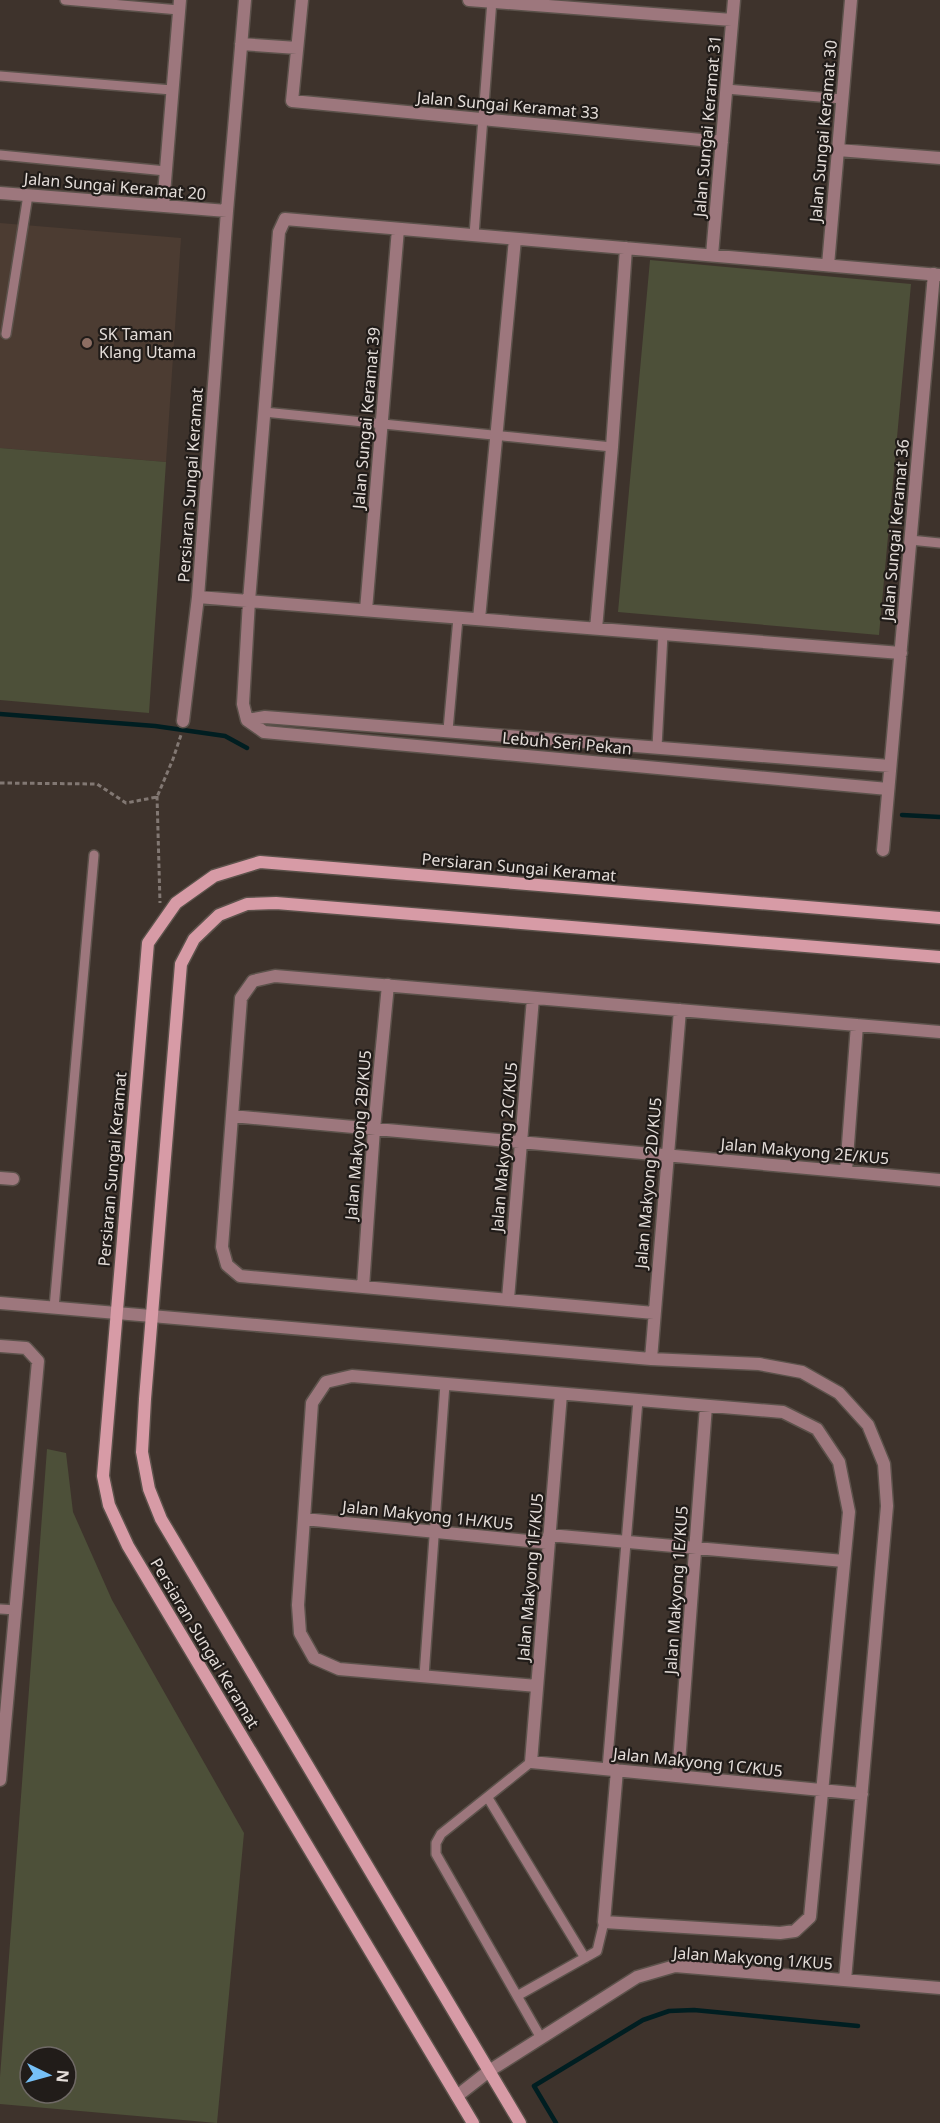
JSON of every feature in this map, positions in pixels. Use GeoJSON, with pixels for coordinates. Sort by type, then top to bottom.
{"type":"FeatureCollection","features":[{"type":"Feature","properties":{"kind":"street","name":"Persiaran Sungai Keramat"},"geometry":{"type":"LineString","coordinates":[[183,721],[198,597],[245,0]]}},
{"type":"Feature","properties":{"kind":"street"},"geometry":{"type":"LineString","coordinates":[[242,44],[297,48],[302,0]]}},
{"type":"Feature","properties":{"kind":"street"},"geometry":{"type":"LineString","coordinates":[[469,0],[732,20]]}},
{"type":"Feature","properties":{"kind":"street","name":"Jalan Sungai Keramat 31"},"geometry":{"type":"LineString","coordinates":[[712,255],[734,0]]}},
{"type":"Feature","properties":{"kind":"street","name":"Jalan Sungai Keramat 30"},"geometry":{"type":"LineString","coordinates":[[828,265],[851,0]]}},
{"type":"Feature","properties":{"kind":"street"},"geometry":{"type":"LineString","coordinates":[[163,206],[179,5]]}},
{"type":"Feature","properties":{"kind":"street","name":"Jalan Sungai Keramat 33"},"geometry":{"type":"LineString","coordinates":[[297,48],[292,101],[722,142]]}},
{"type":"Feature","properties":{"kind":"street"},"geometry":{"type":"LineString","coordinates":[[838,150],[940,158]]}},
{"type":"Feature","properties":{"kind":"street","name":"Jalan Sungai Keramat 20"},"geometry":{"type":"LineString","coordinates":[[0,193],[227,211]]}},
{"type":"Feature","properties":{"kind":"street"},"geometry":{"type":"LineString","coordinates":[[891,766],[448,730],[265,717],[248,720],[243,704],[249,601],[279,232],[285,219],[937,274]]}},
{"type":"Feature","properties":{"kind":"street","name":"Jalan Sungai Keramat 39"},"geometry":{"type":"LineString","coordinates":[[366,610],[398,229]]}},
{"type":"Feature","properties":{"kind":"street"},"geometry":{"type":"LineString","coordinates":[[479,619],[515,238]]}},
{"type":"Feature","properties":{"kind":"street"},"geometry":{"type":"LineString","coordinates":[[596,629],[626,248]]}},
{"type":"Feature","properties":{"kind":"street","name":"Jalan Sungai Keramat 36"},"geometry":{"type":"LineString","coordinates":[[883,850],[910,540],[937,274]]}},
{"type":"Feature","properties":{"kind":"street"},"geometry":{"type":"LineString","coordinates":[[198,597],[901,653]]}},
{"type":"Feature","properties":{"kind":"street","name":"Lebuh Seri Pekan"},"geometry":{"type":"LineString","coordinates":[[248,720],[264,732],[888,789]]}},
{"type":"Feature","properties":{"kind":"street","name":"Persiaran Sungai Keramat"},"geometry":{"type":"LineString","coordinates":[[473,2123],[128,1546],[109,1505],[103,1476],[148,943],[176,903],[214,876],[260,862],[940,918]]}},
{"type":"Feature","properties":{"kind":"street","name":"Persiaran Sungai Keramat"},"geometry":{"type":"LineString","coordinates":[[520,2123],[161,1518],[149,1489],[142,1452],[181,964],[194,939],[219,915],[247,904],[276,903],[940,957]]}},
{"type":"Feature","properties":{"kind":"street"},"geometry":{"type":"LineString","coordinates":[[654,1313],[240,1276],[227,1265],[222,1247],[241,998],[253,981],[275,976],[940,1032]]}},
{"type":"Feature","properties":{"kind":"street","name":"Jalan Makyong 2B/KU5"},"geometry":{"type":"LineString","coordinates":[[363,1287],[374,1129],[388,985]]}},
{"type":"Feature","properties":{"kind":"street","name":"Jalan Makyong 2C/KU5"},"geometry":{"type":"LineString","coordinates":[[508,1299],[533,998]]}},
{"type":"Feature","properties":{"kind":"street","name":"Jalan Makyong 2D/KU5"},"geometry":{"type":"LineString","coordinates":[[651,1359],[680,1010]]}},
{"type":"Feature","properties":{"kind":"street"},"geometry":{"type":"LineString","coordinates":[[846,1171],[857,1025]]}},
{"type":"Feature","properties":{"kind":"street","name":"Jalan Makyong 2E/KU5"},"geometry":{"type":"LineString","coordinates":[[232,1116],[940,1180]]}},
{"type":"Feature","properties":{"kind":"street"},"geometry":{"type":"LineString","coordinates":[[0,1303],[651,1359],[759,1364],[802,1372],[839,1393],[868,1425],[884,1464],[887,1506],[845,1980]]}},
{"type":"Feature","properties":{"kind":"street"},"geometry":{"type":"LineString","coordinates":[[0,1346],[26,1348],[38,1361],[0,1780]]}},
{"type":"Feature","properties":{"kind":"street"},"geometry":{"type":"LineString","coordinates":[[537,1686],[339,1669],[314,1658],[300,1633],[298,1605],[312,1403],[326,1382],[352,1376],[783,1412],[817,1429],[839,1462],[849,1512],[810,1917],[795,1931],[780,1933],[604,1922],[612,1770]]}},
{"type":"Feature","properties":{"kind":"street","name":"Jalan Makyong 1F/KU5"},"geometry":{"type":"LineString","coordinates":[[531,1762],[561,1394]]}},
{"type":"Feature","properties":{"kind":"street","name":"Jalan Makyong 1E/KU5"},"geometry":{"type":"LineString","coordinates":[[678,1776],[706,1406]]}},
{"type":"Feature","properties":{"kind":"street","name":"Jalan Makyong 1H/KU5"},"geometry":{"type":"LineString","coordinates":[[304,1519],[434,1532],[627,1543],[844,1561]]}},
{"type":"Feature","properties":{"kind":"street","name":"Jalan Makyong 1C/KU5"},"geometry":{"type":"LineString","coordinates":[[531,1762],[862,1794]]}},
{"type":"Feature","properties":{"kind":"street","name":"Jalan Makyong 1/KU5"},"geometry":{"type":"LineString","coordinates":[[457,2096],[489,2071],[637,1977],[675,1966],[940,1988]]}},
{"type":"Feature","properties":{"kind":"lane"},"geometry":{"type":"LineString","coordinates":[[65,0],[179,5]]}},
{"type":"Feature","properties":{"kind":"lane"},"geometry":{"type":"LineString","coordinates":[[474,235],[492,1]]}},
{"type":"Feature","properties":{"kind":"lane"},"geometry":{"type":"LineString","coordinates":[[0,76],[172,90]]}},
{"type":"Feature","properties":{"kind":"lane"},"geometry":{"type":"LineString","coordinates":[[726,89],[842,99]]}},
{"type":"Feature","properties":{"kind":"lane"},"geometry":{"type":"LineString","coordinates":[[0,155],[166,171]]}},
{"type":"Feature","properties":{"kind":"lane"},"geometry":{"type":"LineString","coordinates":[[6,334],[28,195]]}},
{"type":"Feature","properties":{"kind":"lane"},"geometry":{"type":"LineString","coordinates":[[264,412],[612,447]]}},
{"type":"Feature","properties":{"kind":"lane"},"geometry":{"type":"LineString","coordinates":[[910,540],[940,543]]}},
{"type":"Feature","properties":{"kind":"lane"},"geometry":{"type":"LineString","coordinates":[[448,730],[458,618]]}},
{"type":"Feature","properties":{"kind":"lane"},"geometry":{"type":"LineString","coordinates":[[657,747],[663,634]]}},
{"type":"Feature","properties":{"kind":"lane"},"geometry":{"type":"LineString","coordinates":[[54,1308],[93,855]]}},
{"type":"Feature","properties":{"kind":"lane"},"geometry":{"type":"LineString","coordinates":[[423,1676],[445,1384]]}},
{"type":"Feature","properties":{"kind":"lane"},"geometry":{"type":"LineString","coordinates":[[612,1770],[638,1400]]}},
{"type":"Feature","properties":{"kind":"lane"},"geometry":{"type":"LineString","coordinates":[[0,1609],[16,1610]]}},
{"type":"Feature","properties":{"kind":"lane"},"geometry":{"type":"LineString","coordinates":[[531,1762],[441,1833],[436,1843],[436,1854],[541,2038]]}},
{"type":"Feature","properties":{"kind":"lane"},"geometry":{"type":"LineString","coordinates":[[488,1798],[585,1958]]}},
{"type":"Feature","properties":{"kind":"lane"},"geometry":{"type":"LineString","coordinates":[[517,1996],[597,1951],[604,1922]]}},
{"type":"Feature","properties":{"kind":"path"},"geometry":{"type":"LineString","coordinates":[[160,926],[156,797],[173,759],[180,736]]}},
{"type":"Feature","properties":{"kind":"path"},"geometry":{"type":"LineString","coordinates":[[0,783],[97,784],[126,803],[156,797]]}},
{"type":"Feature","properties":{"kind":"shaded area","name":"SK Taman Klang Utama"},"geometry":{"type":"Polygon","coordinates":[[[0,223],[181,238],[166,462],[0,448],[0,223]]]}},
{"type":"Feature","properties":{"kind":"green space"},"geometry":{"type":"Polygon","coordinates":[[[650,260],[911,284],[879,635],[618,612],[650,260]]]}},
{"type":"Feature","properties":{"kind":"green space"},"geometry":{"type":"Polygon","coordinates":[[[0,448],[166,462],[149,713],[0,700],[0,448]]]}},
{"type":"Feature","properties":{"kind":"green space"},"geometry":{"type":"Polygon","coordinates":[[[47,1449],[66,1453],[73,1512],[112,1600],[244,1833],[217,2123],[0,2104],[0,2077],[47,1449]]]}},
{"type":"Feature","properties":{"kind":"waterway"},"geometry":{"type":"LineString","coordinates":[[0,714],[155,726],[225,736],[247,748]]}},
{"type":"Feature","properties":{"kind":"waterway"},"geometry":{"type":"LineString","coordinates":[[902,815],[940,817]]}},
{"type":"Feature","properties":{"kind":"waterway"},"geometry":{"type":"LineString","coordinates":[[556,2123],[534,2086],[643,2020],[669,2011],[694,2010],[858,2026]]}},
{"type":"Feature","properties":{"kind":"place","name":"SK Taman Klang Utama"},"geometry":{"type":"Point","coordinates":[87,343]}}]}
